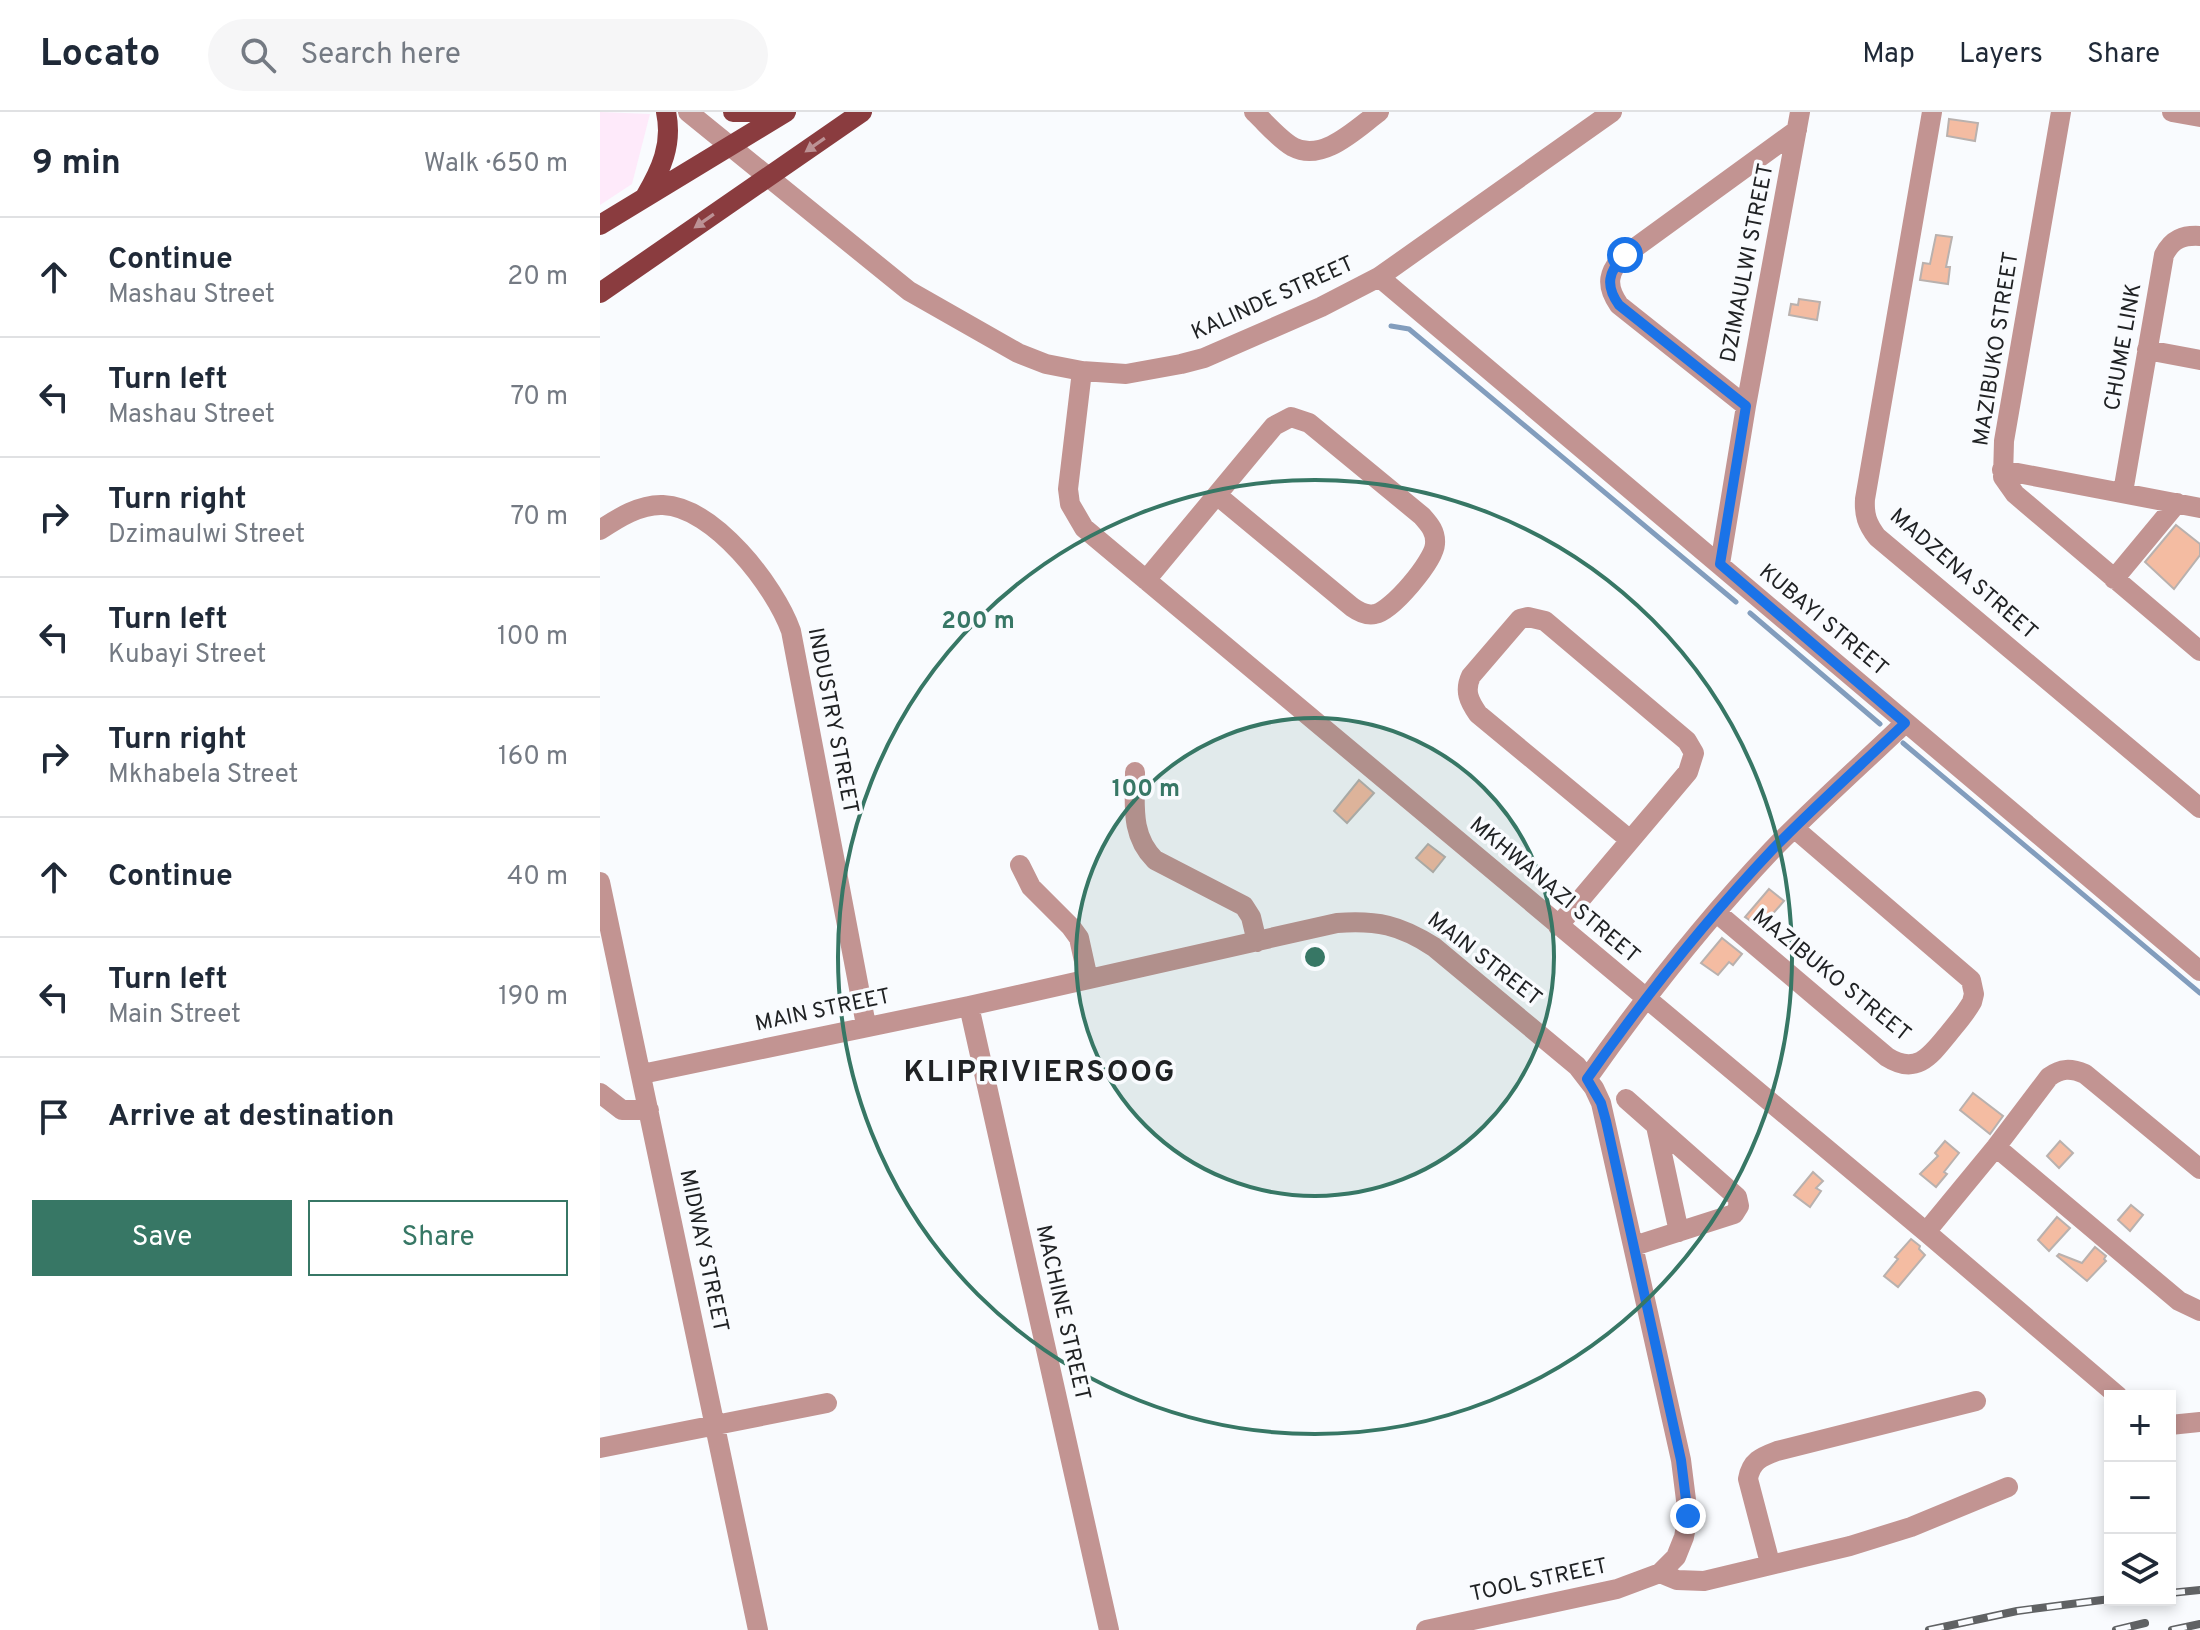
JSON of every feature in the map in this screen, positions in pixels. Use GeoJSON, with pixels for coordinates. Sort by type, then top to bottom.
{"type":"FeatureCollection","features":[{"type":"Feature","properties":{"kind":"main road"},"geometry":{"type":"LineString","coordinates":[[645,197],[659,172],[667,147],[666,112]]}},
{"type":"Feature","properties":{"kind":"main road"},"geometry":{"type":"LineString","coordinates":[[733,112],[760,112]]}},
{"type":"Feature","properties":{"kind":"main road"},"geometry":{"type":"LineString","coordinates":[[600,225],[786,112]]}},
{"type":"Feature","properties":{"kind":"main road"},"geometry":{"type":"LineString","coordinates":[[600,293],[862,112]]}},
{"type":"Feature","properties":{"kind":"street","name":"KALINDE STREET"},"geometry":{"type":"LineString","coordinates":[[688,112],[909,291],[1018,353],[1046,364],[1082,371],[1126,374],[1204,358],[1328,304],[1379,277],[1612,112]]}},
{"type":"Feature","properties":{"kind":"street"},"geometry":{"type":"LineString","coordinates":[[1254,112],[1293,147],[1313,151],[1335,143],[1379,112]]}},
{"type":"Feature","properties":{"kind":"street","name":"MADZENA STREET"},"geometry":{"type":"LineString","coordinates":[[1932,112],[1865,499],[1869,526],[1877,537],[2200,808]]}},
{"type":"Feature","properties":{"kind":"street","name":"MAZIBUKO STREET"},"geometry":{"type":"LineString","coordinates":[[2061,112],[2004,441],[2003,477],[2015,494],[2200,651]]}},
{"type":"Feature","properties":{"kind":"street"},"geometry":{"type":"LineString","coordinates":[[2172,112],[2200,117]]}},
{"type":"Feature","properties":{"kind":"street"},"geometry":{"type":"LineString","coordinates":[[1746,406],[1619,305],[1609,286],[1610,273],[1625,255],[1799,121]]}},
{"type":"Feature","properties":{"kind":"street","name":"DZIMAULWI STREET"},"geometry":{"type":"LineString","coordinates":[[1720,564],[1799,121]]}},
{"type":"Feature","properties":{"kind":"street","name":"CHUME LINK"},"geometry":{"type":"LineString","coordinates":[[2123,492],[2164,255],[2180,237],[2200,236]]}},
{"type":"Feature","properties":{"kind":"street","name":"KUBAYI STREET"},"geometry":{"type":"LineString","coordinates":[[1379,277],[2200,971]]}},
{"type":"Feature","properties":{"kind":"street"},"geometry":{"type":"LineString","coordinates":[[2147,350],[2200,360]]}},
{"type":"Feature","properties":{"kind":"street","name":"MKHWANAZI STREET"},"geometry":{"type":"LineString","coordinates":[[1082,371],[1068,476],[1070,504],[1084,528],[2111,1390]]}},
{"type":"Feature","properties":{"kind":"street"},"geometry":{"type":"LineString","coordinates":[[1146,580],[1274,426],[1291,417],[1301,419],[1422,516],[1435,534],[1436,545],[1428,563],[1391,605],[1376,614],[1368,614],[1352,607],[1218,496]]}},
{"type":"Feature","properties":{"kind":"street"},"geometry":{"type":"LineString","coordinates":[[2002,470],[2200,508]]}},
{"type":"Feature","properties":{"kind":"street"},"geometry":{"type":"LineString","coordinates":[[2114,579],[2177,503]]}},
{"type":"Feature","properties":{"kind":"street","name":"INDUSTRY STREET"},"geometry":{"type":"LineString","coordinates":[[600,530],[637,509],[660,504],[683,507],[704,518],[717,530],[753,569],[784,611],[791,631],[866,1025]]}},
{"type":"Feature","properties":{"kind":"street"},"geometry":{"type":"LineString","coordinates":[[1558,926],[1688,772],[1694,759],[1692,747],[1687,741],[1545,621],[1528,617],[1520,619],[1471,676],[1467,684],[1470,703],[1478,714],[1630,840]]}},
{"type":"Feature","properties":{"kind":"street"},"geometry":{"type":"LineString","coordinates":[[1587,1079],[1644,998],[1717,913],[1794,828],[1905,723]]}},
{"type":"Feature","properties":{"kind":"street"},"geometry":{"type":"LineString","coordinates":[[1135,772],[1135,829],[1146,851],[1155,860],[1244,906],[1251,917],[1257,942]]}},
{"type":"Feature","properties":{"kind":"street","name":"MAZIBUKO STREET"},"geometry":{"type":"LineString","coordinates":[[1717,913],[1887,1057],[1908,1065],[1930,1056],[1972,1002],[1971,980],[1794,828]]}},
{"type":"Feature","properties":{"kind":"street"},"geometry":{"type":"LineString","coordinates":[[1020,865],[1031,887],[1079,938],[1088,979]]}},
{"type":"Feature","properties":{"kind":"street","name":"MIDWAY STREET"},"geometry":{"type":"LineString","coordinates":[[600,882],[758,1630]]}},
{"type":"Feature","properties":{"kind":"street","name":"MAIN STREET"},"geometry":{"type":"LineString","coordinates":[[642,1074],[969,1006],[1337,923],[1364,921],[1411,931],[1553,1044],[1587,1079],[1601,1103],[1687,1493],[1688,1516],[1684,1537],[1676,1557],[1660,1573]]}},
{"type":"Feature","properties":{"kind":"street","name":"MACHINE STREET"},"geometry":{"type":"LineString","coordinates":[[969,1006],[1109,1630]]}},
{"type":"Feature","properties":{"kind":"street"},"geometry":{"type":"LineString","coordinates":[[1926,1232],[2049,1077],[2058,1071],[2076,1070],[2093,1079],[2200,1169]]}},
{"type":"Feature","properties":{"kind":"street"},"geometry":{"type":"LineString","coordinates":[[600,1093],[622,1110],[649,1110]]}},
{"type":"Feature","properties":{"kind":"street"},"geometry":{"type":"LineString","coordinates":[[1626,1099],[1737,1197],[1739,1206],[1734,1214],[1634,1246]]}},
{"type":"Feature","properties":{"kind":"street"},"geometry":{"type":"LineString","coordinates":[[1656,1126],[1679,1232]]}},
{"type":"Feature","properties":{"kind":"street"},"geometry":{"type":"LineString","coordinates":[[1996,1147],[2179,1301],[2200,1311]]}},
{"type":"Feature","properties":{"kind":"street"},"geometry":{"type":"LineString","coordinates":[[1770,1563],[1748,1479],[1750,1467],[1760,1457],[1976,1401]]}},
{"type":"Feature","properties":{"kind":"street"},"geometry":{"type":"LineString","coordinates":[[600,1448],[827,1403]]}},
{"type":"Feature","properties":{"kind":"street"},"geometry":{"type":"LineString","coordinates":[[2176,1424],[2200,1422]]}},
{"type":"Feature","properties":{"kind":"street"},"geometry":{"type":"LineString","coordinates":[[1660,1573],[1677,1580],[1704,1581],[1882,1537],[2008,1487]]}},
{"type":"Feature","properties":{"kind":"street","name":"TOOL STREET"},"geometry":{"type":"LineString","coordinates":[[1426,1630],[1617,1589],[1660,1573]]}},
{"type":"Feature","properties":{"kind":"shaded area"},"geometry":{"type":"Polygon","coordinates":[[[600,112],[650,114],[632,184],[600,205],[600,112]]]}},
{"type":"Feature","properties":{"kind":"building"},"geometry":{"type":"Polygon","coordinates":[[[1949,119],[1978,123],[1975,141],[1947,136],[1949,119]]]}},
{"type":"Feature","properties":{"kind":"building"},"geometry":{"type":"Polygon","coordinates":[[[1936,235],[1952,237],[1946,267],[1950,267],[1948,284],[1920,280],[1923,263],[1930,264],[1936,235]]]}},
{"type":"Feature","properties":{"kind":"building"},"geometry":{"type":"Polygon","coordinates":[[[1799,299],[1820,302],[1817,320],[1789,315],[1791,304],[1798,305],[1799,299]]]}},
{"type":"Feature","properties":{"kind":"building"},"geometry":{"type":"Polygon","coordinates":[[[2176,525],[2200,544],[2200,555],[2174,589],[2145,562],[2176,525]]]}},
{"type":"Feature","properties":{"kind":"building"},"geometry":{"type":"Polygon","coordinates":[[[1359,780],[1374,793],[1347,823],[1334,811],[1359,780]]]}},
{"type":"Feature","properties":{"kind":"building"},"geometry":{"type":"Polygon","coordinates":[[[1428,844],[1445,857],[1433,872],[1416,858],[1428,844]]]}},
{"type":"Feature","properties":{"kind":"building"},"geometry":{"type":"Polygon","coordinates":[[[1769,889],[1784,901],[1763,925],[1758,926],[1745,917],[1769,889]]]}},
{"type":"Feature","properties":{"kind":"building"},"geometry":{"type":"Polygon","coordinates":[[[1722,938],[1742,954],[1733,965],[1729,962],[1718,975],[1701,963],[1722,938]]]}},
{"type":"Feature","properties":{"kind":"building"},"geometry":{"type":"Polygon","coordinates":[[[1973,1093],[2003,1116],[1990,1134],[1960,1110],[1973,1093]]]}},
{"type":"Feature","properties":{"kind":"building"},"geometry":{"type":"Polygon","coordinates":[[[1945,1141],[1959,1153],[1936,1187],[1920,1174],[1938,1156],[1935,1153],[1945,1141]]]}},
{"type":"Feature","properties":{"kind":"building"},"geometry":{"type":"Polygon","coordinates":[[[2060,1141],[2073,1153],[2059,1168],[2047,1156],[2060,1141]]]}},
{"type":"Feature","properties":{"kind":"building"},"geometry":{"type":"Polygon","coordinates":[[[1813,1172],[1823,1181],[1816,1188],[1821,1191],[1810,1207],[1794,1195],[1813,1172]]]}},
{"type":"Feature","properties":{"kind":"building"},"geometry":{"type":"Polygon","coordinates":[[[2131,1205],[2143,1215],[2130,1231],[2118,1220],[2131,1205]]]}},
{"type":"Feature","properties":{"kind":"building"},"geometry":{"type":"Polygon","coordinates":[[[2057,1217],[2070,1228],[2049,1251],[2038,1240],[2057,1217]]]}},
{"type":"Feature","properties":{"kind":"building"},"geometry":{"type":"Polygon","coordinates":[[[1911,1239],[1925,1255],[1898,1287],[1884,1276],[1911,1239]]]}},
{"type":"Feature","properties":{"kind":"building"},"geometry":{"type":"Polygon","coordinates":[[[2095,1247],[2106,1256],[2106,1261],[2087,1281],[2057,1256],[2059,1254],[2082,1263],[2095,1247]]]}},
{"type":"Feature","properties":{"kind":"waterway"},"geometry":{"type":"LineString","coordinates":[[1391,326],[1409,329],[1736,602]]}},
{"type":"Feature","properties":{"kind":"waterway"},"geometry":{"type":"LineString","coordinates":[[1750,613],[1880,724]]}},
{"type":"Feature","properties":{"kind":"waterway"},"geometry":{"type":"LineString","coordinates":[[1903,743],[2200,993]]}},
{"type":"Feature","properties":{"kind":"railway"},"geometry":{"type":"LineString","coordinates":[[2176,1592],[2200,1590]]}},
{"type":"Feature","properties":{"kind":"railway"},"geometry":{"type":"LineString","coordinates":[[1929,1630],[2017,1611],[2104,1600]]}},
{"type":"Feature","properties":{"kind":"railway"},"geometry":{"type":"LineString","coordinates":[[2116,1630],[2145,1623]]}},
{"type":"Feature","properties":{"kind":"railway"},"geometry":{"type":"LineString","coordinates":[[2172,1630],[2200,1624]]}},
{"type":"Feature","properties":{"kind":"district","name":"KLIPRIVIERSOOG"},"geometry":{"type":"Point","coordinates":[1040,1073]}},
{"type":"Feature","properties":{"kind":"route"},"geometry":{"type":"LineString","coordinates":[[1625,255],[1610,273],[1609,286],[1619,305],[1746,406],[1720,564],[1905,723],[1750,874],[1644,998],[1587,1079],[1601,1103],[1606,1121],[1681,1460],[1688,1516]]}}]}
